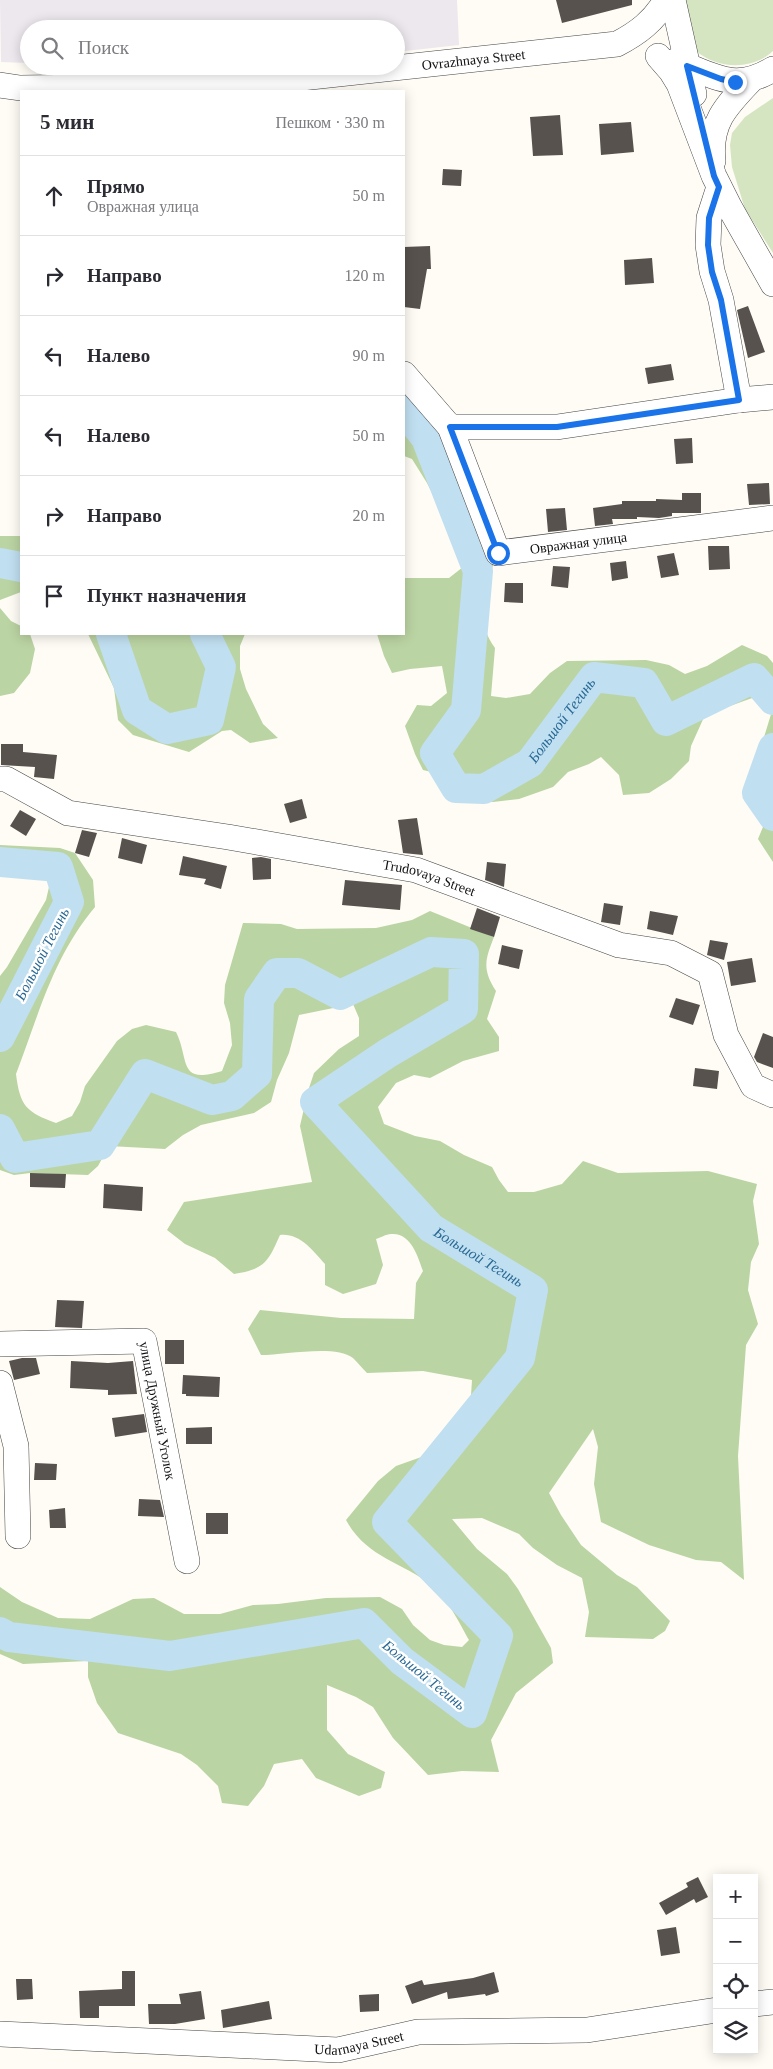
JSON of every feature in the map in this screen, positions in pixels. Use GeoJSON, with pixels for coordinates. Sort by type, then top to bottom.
{"type":"FeatureCollection","features":[{"type":"Feature","properties":{"kind":"street"},"geometry":{"type":"LineString","coordinates":[[617,44],[636,34],[652,20],[666,0]]}},
{"type":"Feature","properties":{"kind":"street"},"geometry":{"type":"LineString","coordinates":[[672,0],[717,182]]}},
{"type":"Feature","properties":{"kind":"street"},"geometry":{"type":"LineString","coordinates":[[617,44],[735,82],[765,75]]}},
{"type":"Feature","properties":{"kind":"street","name":"Ovrazhnaya Street"},"geometry":{"type":"LineString","coordinates":[[405,67],[617,44]]}},
{"type":"Feature","properties":{"kind":"street"},"geometry":{"type":"LineString","coordinates":[[658,56],[679,84],[717,182],[773,284]]}},
{"type":"Feature","properties":{"kind":"street","name":"Ovrazhnaya Street"},"geometry":{"type":"LineString","coordinates":[[15,88],[237,85],[330,75]]}},
{"type":"Feature","properties":{"kind":"street"},"geometry":{"type":"LineString","coordinates":[[739,400],[721,300],[712,272],[708,245],[709,218],[717,182],[712,154],[715,128],[728,105],[765,75]]}},
{"type":"Feature","properties":{"kind":"street","name":"Овражная улица"},"geometry":{"type":"LineString","coordinates":[[405,375],[450,427],[498,553],[773,518]]}},
{"type":"Feature","properties":{"kind":"street"},"geometry":{"type":"LineString","coordinates":[[450,427],[557,427],[739,400],[773,397]]}},
{"type":"Feature","properties":{"kind":"street","name":"Trudovaya Street"},"geometry":{"type":"LineString","coordinates":[[0,779],[6,779],[68,813],[228,837],[416,870],[620,945],[672,953],[710,973],[726,1035],[753,1086],[773,1094]]}},
{"type":"Feature","properties":{"kind":"street","name":"улица Дружный Уголок"},"geometry":{"type":"LineString","coordinates":[[0,1344],[144,1342],[187,1561]]}},
{"type":"Feature","properties":{"kind":"street"},"geometry":{"type":"LineString","coordinates":[[0,1383],[16,1446],[18,1536]]}},
{"type":"Feature","properties":{"kind":"street"},"geometry":{"type":"LineString","coordinates":[[758,2004],[773,2002]]}},
{"type":"Feature","properties":{"kind":"street","name":"Udarnaya Street"},"geometry":{"type":"LineString","coordinates":[[0,2034],[338,2050],[418,2032],[587,2030],[713,2011]]}},
{"type":"Feature","properties":{"kind":"shaded area"},"geometry":{"type":"Polygon","coordinates":[[[0,0],[457,0],[459,45],[405,51],[405,20],[20,20],[20,63],[1,62],[0,0]]]}},
{"type":"Feature","properties":{"kind":"green space"},"geometry":{"type":"Polygon","coordinates":[[[682,0],[773,0],[773,51],[755,62],[734,65],[713,61],[704,56],[695,50],[682,0]]]}},
{"type":"Feature","properties":{"kind":"green space"},"geometry":{"type":"Polygon","coordinates":[[[773,98],[773,253],[745,209],[732,167],[730,145],[732,133],[745,117],[773,98]]]}},
{"type":"Feature","properties":{"kind":"green space"},"geometry":{"type":"Polygon","coordinates":[[[405,375],[450,427],[498,553],[489,577],[483,602],[484,625],[488,637],[495,648],[491,696],[506,698],[530,694],[550,673],[567,661],[646,660],[669,665],[685,674],[707,666],[742,645],[767,656],[773,663],[773,784],[753,773],[772,711],[755,697],[705,715],[691,746],[689,761],[671,779],[649,793],[623,795],[619,775],[601,757],[568,772],[553,787],[519,799],[493,802],[466,799],[460,779],[423,770],[405,726],[417,705],[431,706],[447,693],[442,666],[392,673],[377,635],[405,635],[405,578],[449,578],[463,567],[459,545],[427,483],[412,459],[405,456],[405,375]]]}},
{"type":"Feature","properties":{"kind":"green space"},"geometry":{"type":"Polygon","coordinates":[[[0,536],[20,536],[20,592],[0,600],[0,536]]]}},
{"type":"Feature","properties":{"kind":"green space"},"geometry":{"type":"Polygon","coordinates":[[[0,608],[11,621],[20,626],[20,635],[30,635],[35,649],[30,673],[14,693],[0,696],[0,608]]]}},
{"type":"Feature","properties":{"kind":"green space"},"geometry":{"type":"Polygon","coordinates":[[[88,635],[245,635],[240,646],[240,669],[246,689],[263,724],[278,738],[250,743],[231,730],[222,731],[189,752],[133,735],[118,720],[114,688],[88,635]]]}},
{"type":"Feature","properties":{"kind":"green space"},"geometry":{"type":"Polygon","coordinates":[[[773,803],[773,862],[758,839],[773,803]]]}},
{"type":"Feature","properties":{"kind":"green space"},"geometry":{"type":"Polygon","coordinates":[[[0,845],[60,848],[75,853],[93,880],[95,907],[80,926],[68,946],[48,987],[16,1074],[20,1094],[26,1106],[46,1119],[56,1123],[72,1116],[80,1102],[85,1086],[117,1041],[132,1029],[146,1025],[176,1032],[187,1067],[191,1072],[198,1075],[222,1071],[232,1045],[230,1023],[224,1003],[225,985],[243,923],[281,924],[297,929],[376,928],[412,920],[430,911],[494,937],[486,964],[489,977],[496,991],[487,1019],[499,1037],[499,1051],[463,1061],[430,1078],[414,1075],[396,1083],[378,1107],[384,1124],[415,1136],[440,1141],[464,1155],[492,1167],[508,1192],[534,1192],[562,1184],[583,1161],[618,1173],[708,1171],[757,1184],[753,1201],[759,1244],[751,1262],[748,1290],[758,1324],[746,1345],[738,1456],[744,1580],[721,1562],[696,1560],[649,1545],[601,1522],[594,1484],[598,1447],[593,1429],[549,1493],[581,1545],[617,1575],[637,1587],[670,1621],[665,1631],[653,1639],[585,1637],[589,1612],[582,1578],[557,1565],[533,1548],[519,1534],[482,1518],[452,1519],[477,1549],[507,1574],[518,1589],[551,1648],[553,1663],[516,1693],[491,1740],[499,1772],[462,1771],[428,1775],[393,1738],[373,1707],[356,1697],[327,1685],[327,1730],[348,1754],[385,1772],[381,1788],[359,1796],[316,1778],[302,1759],[274,1764],[264,1786],[248,1806],[222,1803],[218,1786],[197,1765],[181,1754],[118,1733],[97,1703],[88,1677],[88,1661],[23,1664],[0,1654],[0,1587],[22,1602],[58,1618],[90,1619],[133,1599],[154,1598],[184,1614],[220,1614],[253,1605],[326,1598],[380,1597],[402,1609],[413,1625],[430,1640],[444,1645],[462,1647],[469,1640],[437,1589],[374,1551],[354,1532],[346,1520],[378,1481],[396,1466],[427,1455],[441,1441],[454,1423],[470,1411],[472,1380],[423,1371],[367,1373],[353,1358],[335,1352],[309,1351],[261,1355],[248,1329],[260,1310],[341,1318],[414,1319],[416,1283],[423,1271],[413,1246],[398,1234],[391,1234],[376,1239],[383,1265],[376,1284],[343,1294],[325,1285],[325,1264],[310,1248],[294,1237],[280,1235],[264,1263],[253,1270],[234,1274],[215,1258],[185,1244],[167,1230],[184,1202],[312,1182],[300,1126],[308,1091],[314,1073],[339,1049],[359,1036],[359,1018],[353,1004],[299,1015],[289,1053],[277,1080],[271,1102],[254,1113],[201,1125],[183,1135],[165,1149],[109,1146],[98,1166],[88,1175],[30,1173],[14,1175],[0,1170],[0,976],[46,900],[52,874],[0,869],[0,845]]]}},
{"type":"Feature","properties":{"kind":"building"},"geometry":{"type":"Polygon","coordinates":[[[556,0],[632,0],[632,5],[562,23],[556,0]]]}},
{"type":"Feature","properties":{"kind":"building"},"geometry":{"type":"Polygon","coordinates":[[[560,115],[563,155],[533,156],[530,117],[560,115]]]}},
{"type":"Feature","properties":{"kind":"building"},"geometry":{"type":"Polygon","coordinates":[[[631,122],[634,152],[601,155],[599,124],[631,122]]]}},
{"type":"Feature","properties":{"kind":"building"},"geometry":{"type":"Polygon","coordinates":[[[443,169],[462,170],[461,186],[442,185],[443,169]]]}},
{"type":"Feature","properties":{"kind":"building"},"geometry":{"type":"Polygon","coordinates":[[[430,246],[431,269],[427,269],[420,309],[405,307],[405,247],[430,246]]]}},
{"type":"Feature","properties":{"kind":"building"},"geometry":{"type":"Polygon","coordinates":[[[652,258],[654,283],[625,285],[624,260],[652,258]]]}},
{"type":"Feature","properties":{"kind":"building"},"geometry":{"type":"Polygon","coordinates":[[[748,306],[765,352],[748,358],[737,310],[748,306]]]}},
{"type":"Feature","properties":{"kind":"building"},"geometry":{"type":"Polygon","coordinates":[[[671,364],[674,380],[648,384],[645,368],[671,364]]]}},
{"type":"Feature","properties":{"kind":"building"},"geometry":{"type":"Polygon","coordinates":[[[692,438],[693,463],[676,464],[674,439],[692,438]]]}},
{"type":"Feature","properties":{"kind":"building"},"geometry":{"type":"Polygon","coordinates":[[[769,483],[770,504],[749,505],[747,484],[769,483]]]}},
{"type":"Feature","properties":{"kind":"building"},"geometry":{"type":"Polygon","coordinates":[[[682,493],[701,493],[701,513],[672,513],[672,516],[659,518],[612,519],[613,524],[595,526],[593,508],[622,504],[622,501],[682,500],[682,493]]]}},
{"type":"Feature","properties":{"kind":"building"},"geometry":{"type":"Polygon","coordinates":[[[565,508],[567,530],[548,532],[546,509],[565,508]]]}},
{"type":"Feature","properties":{"kind":"building"},"geometry":{"type":"Polygon","coordinates":[[[708,546],[729,546],[730,569],[709,570],[708,546]]]}},
{"type":"Feature","properties":{"kind":"building"},"geometry":{"type":"Polygon","coordinates":[[[674,553],[679,575],[661,578],[657,556],[674,553]]]}},
{"type":"Feature","properties":{"kind":"building"},"geometry":{"type":"Polygon","coordinates":[[[626,561],[628,578],[612,581],[610,563],[626,561]]]}},
{"type":"Feature","properties":{"kind":"building"},"geometry":{"type":"Polygon","coordinates":[[[553,566],[570,567],[568,588],[551,586],[553,566]]]}},
{"type":"Feature","properties":{"kind":"building"},"geometry":{"type":"Polygon","coordinates":[[[505,583],[523,583],[523,603],[504,602],[505,583]]]}},
{"type":"Feature","properties":{"kind":"building"},"geometry":{"type":"Polygon","coordinates":[[[1,744],[23,744],[23,752],[57,755],[54,779],[34,777],[35,767],[1,765],[1,744]]]}},
{"type":"Feature","properties":{"kind":"building"},"geometry":{"type":"Polygon","coordinates":[[[302,799],[307,818],[290,823],[284,804],[302,799]]]}},
{"type":"Feature","properties":{"kind":"building"},"geometry":{"type":"Polygon","coordinates":[[[20,810],[36,819],[26,836],[10,826],[20,810]]]}},
{"type":"Feature","properties":{"kind":"building"},"geometry":{"type":"Polygon","coordinates":[[[417,818],[423,855],[403,853],[398,820],[417,818]]]}},
{"type":"Feature","properties":{"kind":"building"},"geometry":{"type":"Polygon","coordinates":[[[82,830],[97,833],[89,857],[75,853],[82,830]]]}},
{"type":"Feature","properties":{"kind":"building"},"geometry":{"type":"Polygon","coordinates":[[[122,838],[147,845],[142,864],[118,858],[122,838]]]}},
{"type":"Feature","properties":{"kind":"building"},"geometry":{"type":"Polygon","coordinates":[[[183,856],[227,866],[221,889],[204,884],[206,879],[179,875],[183,856]]]}},
{"type":"Feature","properties":{"kind":"building"},"geometry":{"type":"Polygon","coordinates":[[[252,858],[271,859],[271,879],[253,880],[252,858]]]}},
{"type":"Feature","properties":{"kind":"building"},"geometry":{"type":"Polygon","coordinates":[[[487,862],[506,864],[504,887],[485,880],[487,862]]]}},
{"type":"Feature","properties":{"kind":"building"},"geometry":{"type":"Polygon","coordinates":[[[345,880],[402,885],[400,910],[342,905],[345,880]]]}},
{"type":"Feature","properties":{"kind":"building"},"geometry":{"type":"Polygon","coordinates":[[[604,903],[623,906],[620,925],[601,922],[604,903]]]}},
{"type":"Feature","properties":{"kind":"building"},"geometry":{"type":"Polygon","coordinates":[[[477,908],[500,917],[494,937],[470,929],[477,908]]]}},
{"type":"Feature","properties":{"kind":"building"},"geometry":{"type":"Polygon","coordinates":[[[650,911],[678,916],[673,935],[647,929],[650,911]]]}},
{"type":"Feature","properties":{"kind":"building"},"geometry":{"type":"Polygon","coordinates":[[[710,940],[728,943],[724,960],[707,955],[710,940]]]}},
{"type":"Feature","properties":{"kind":"building"},"geometry":{"type":"Polygon","coordinates":[[[502,945],[523,950],[519,969],[498,964],[502,945]]]}},
{"type":"Feature","properties":{"kind":"building"},"geometry":{"type":"Polygon","coordinates":[[[752,958],[756,982],[731,986],[727,962],[752,958]]]}},
{"type":"Feature","properties":{"kind":"building"},"geometry":{"type":"Polygon","coordinates":[[[676,998],[700,1005],[693,1025],[669,1017],[676,998]]]}},
{"type":"Feature","properties":{"kind":"building"},"geometry":{"type":"Polygon","coordinates":[[[763,1033],[773,1037],[773,1068],[757,1062],[754,1057],[763,1033]]]}},
{"type":"Feature","properties":{"kind":"building"},"geometry":{"type":"Polygon","coordinates":[[[695,1068],[719,1071],[717,1089],[693,1086],[695,1068]]]}},
{"type":"Feature","properties":{"kind":"building"},"geometry":{"type":"Polygon","coordinates":[[[30,1173],[66,1174],[65,1188],[30,1187],[30,1173]]]}},
{"type":"Feature","properties":{"kind":"building"},"geometry":{"type":"Polygon","coordinates":[[[104,1184],[143,1187],[142,1211],[103,1208],[104,1184]]]}},
{"type":"Feature","properties":{"kind":"building"},"geometry":{"type":"Polygon","coordinates":[[[57,1300],[84,1301],[82,1328],[55,1327],[57,1300]]]}},
{"type":"Feature","properties":{"kind":"building"},"geometry":{"type":"Polygon","coordinates":[[[165,1340],[184,1340],[184,1364],[165,1364],[165,1340]]]}},
{"type":"Feature","properties":{"kind":"building"},"geometry":{"type":"Polygon","coordinates":[[[22,1358],[36,1358],[40,1374],[14,1380],[9,1361],[22,1358]]]}},
{"type":"Feature","properties":{"kind":"building"},"geometry":{"type":"Polygon","coordinates":[[[71,1361],[108,1363],[133,1361],[137,1394],[108,1395],[108,1390],[70,1388],[71,1361]]]}},
{"type":"Feature","properties":{"kind":"building"},"geometry":{"type":"Polygon","coordinates":[[[183,1375],[220,1377],[219,1397],[186,1396],[186,1394],[182,1394],[183,1375]]]}},
{"type":"Feature","properties":{"kind":"building"},"geometry":{"type":"Polygon","coordinates":[[[144,1414],[147,1432],[115,1437],[112,1418],[144,1414]]]}},
{"type":"Feature","properties":{"kind":"building"},"geometry":{"type":"Polygon","coordinates":[[[212,1427],[212,1444],[186,1444],[186,1428],[212,1427]]]}},
{"type":"Feature","properties":{"kind":"building"},"geometry":{"type":"Polygon","coordinates":[[[35,1463],[57,1464],[56,1480],[34,1480],[35,1463]]]}},
{"type":"Feature","properties":{"kind":"building"},"geometry":{"type":"Polygon","coordinates":[[[139,1499],[160,1500],[164,1517],[138,1516],[139,1499]]]}},
{"type":"Feature","properties":{"kind":"building"},"geometry":{"type":"Polygon","coordinates":[[[65,1508],[66,1528],[50,1528],[49,1510],[65,1508]]]}},
{"type":"Feature","properties":{"kind":"building"},"geometry":{"type":"Polygon","coordinates":[[[206,1513],[228,1513],[228,1534],[206,1534],[206,1513]]]}},
{"type":"Feature","properties":{"kind":"building"},"geometry":{"type":"Polygon","coordinates":[[[698,1877],[708,1897],[696,1903],[694,1899],[666,1915],[659,1903],[688,1887],[686,1883],[698,1877]]]}},
{"type":"Feature","properties":{"kind":"building"},"geometry":{"type":"Polygon","coordinates":[[[676,1927],[680,1953],[661,1956],[657,1930],[676,1927]]]}},
{"type":"Feature","properties":{"kind":"building"},"geometry":{"type":"Polygon","coordinates":[[[122,1971],[135,1971],[135,2006],[99,2006],[99,2018],[80,2018],[79,1991],[122,1989],[122,1971]]]}},
{"type":"Feature","properties":{"kind":"building"},"geometry":{"type":"Polygon","coordinates":[[[494,1972],[499,1992],[486,1996],[485,1994],[448,1999],[447,1992],[412,2004],[405,1986],[422,1980],[424,1985],[473,1978],[494,1972]]]}},
{"type":"Feature","properties":{"kind":"building"},"geometry":{"type":"Polygon","coordinates":[[[16,1979],[32,1979],[33,1999],[17,2000],[16,1979]]]}},
{"type":"Feature","properties":{"kind":"building"},"geometry":{"type":"Polygon","coordinates":[[[201,1991],[205,2019],[175,2024],[149,2024],[148,2004],[181,2004],[179,1994],[201,1991]]]}},
{"type":"Feature","properties":{"kind":"building"},"geometry":{"type":"Polygon","coordinates":[[[379,1994],[379,2011],[360,2012],[359,1995],[379,1994]]]}},
{"type":"Feature","properties":{"kind":"building"},"geometry":{"type":"Polygon","coordinates":[[[269,2001],[272,2019],[223,2028],[221,2010],[269,2001]]]}},
{"type":"Feature","properties":{"kind":"waterway","name":"Большой Тегинь"},"geometry":{"type":"LineString","coordinates":[[405,411],[426,438],[478,571],[466,710],[435,753],[456,788],[484,789],[530,763],[594,677],[644,683],[666,721],[754,678],[773,700]]}},
{"type":"Feature","properties":{"kind":"waterway","name":"Большой Тегинь"},"geometry":{"type":"LineString","coordinates":[[0,563],[20,567]]}},
{"type":"Feature","properties":{"kind":"waterway","name":"Большой Тегинь"},"geometry":{"type":"LineString","coordinates":[[111,635],[137,710],[167,729],[209,720],[221,667],[205,635]]}},
{"type":"Feature","properties":{"kind":"waterway","name":"Большой Тегинь"},"geometry":{"type":"LineString","coordinates":[[773,748],[757,793],[773,816]]}},
{"type":"Feature","properties":{"kind":"waterway","name":"Большой Тегинь"},"geometry":{"type":"LineString","coordinates":[[0,862],[58,867],[69,902],[0,1037]]}},
{"type":"Feature","properties":{"kind":"waterway","name":"Большой Тегинь"},"geometry":{"type":"LineString","coordinates":[[0,1129],[15,1158],[100,1145],[145,1074],[212,1100],[232,1096],[257,1074],[259,999],[277,973],[298,973],[340,995],[431,952],[464,954],[463,1009],[388,1053],[315,1102],[431,1228],[533,1290],[520,1358],[387,1522],[498,1636],[472,1713],[402,1661],[364,1623],[170,1656],[9,1637],[0,1632]]}},
{"type":"Feature","properties":{"kind":"route"},"geometry":{"type":"LineString","coordinates":[[498,553],[450,427],[557,427],[739,400],[733,359],[721,300],[712,272],[708,245],[709,218],[719,187],[714,176],[687,66],[721,79],[735,82]]}}]}
